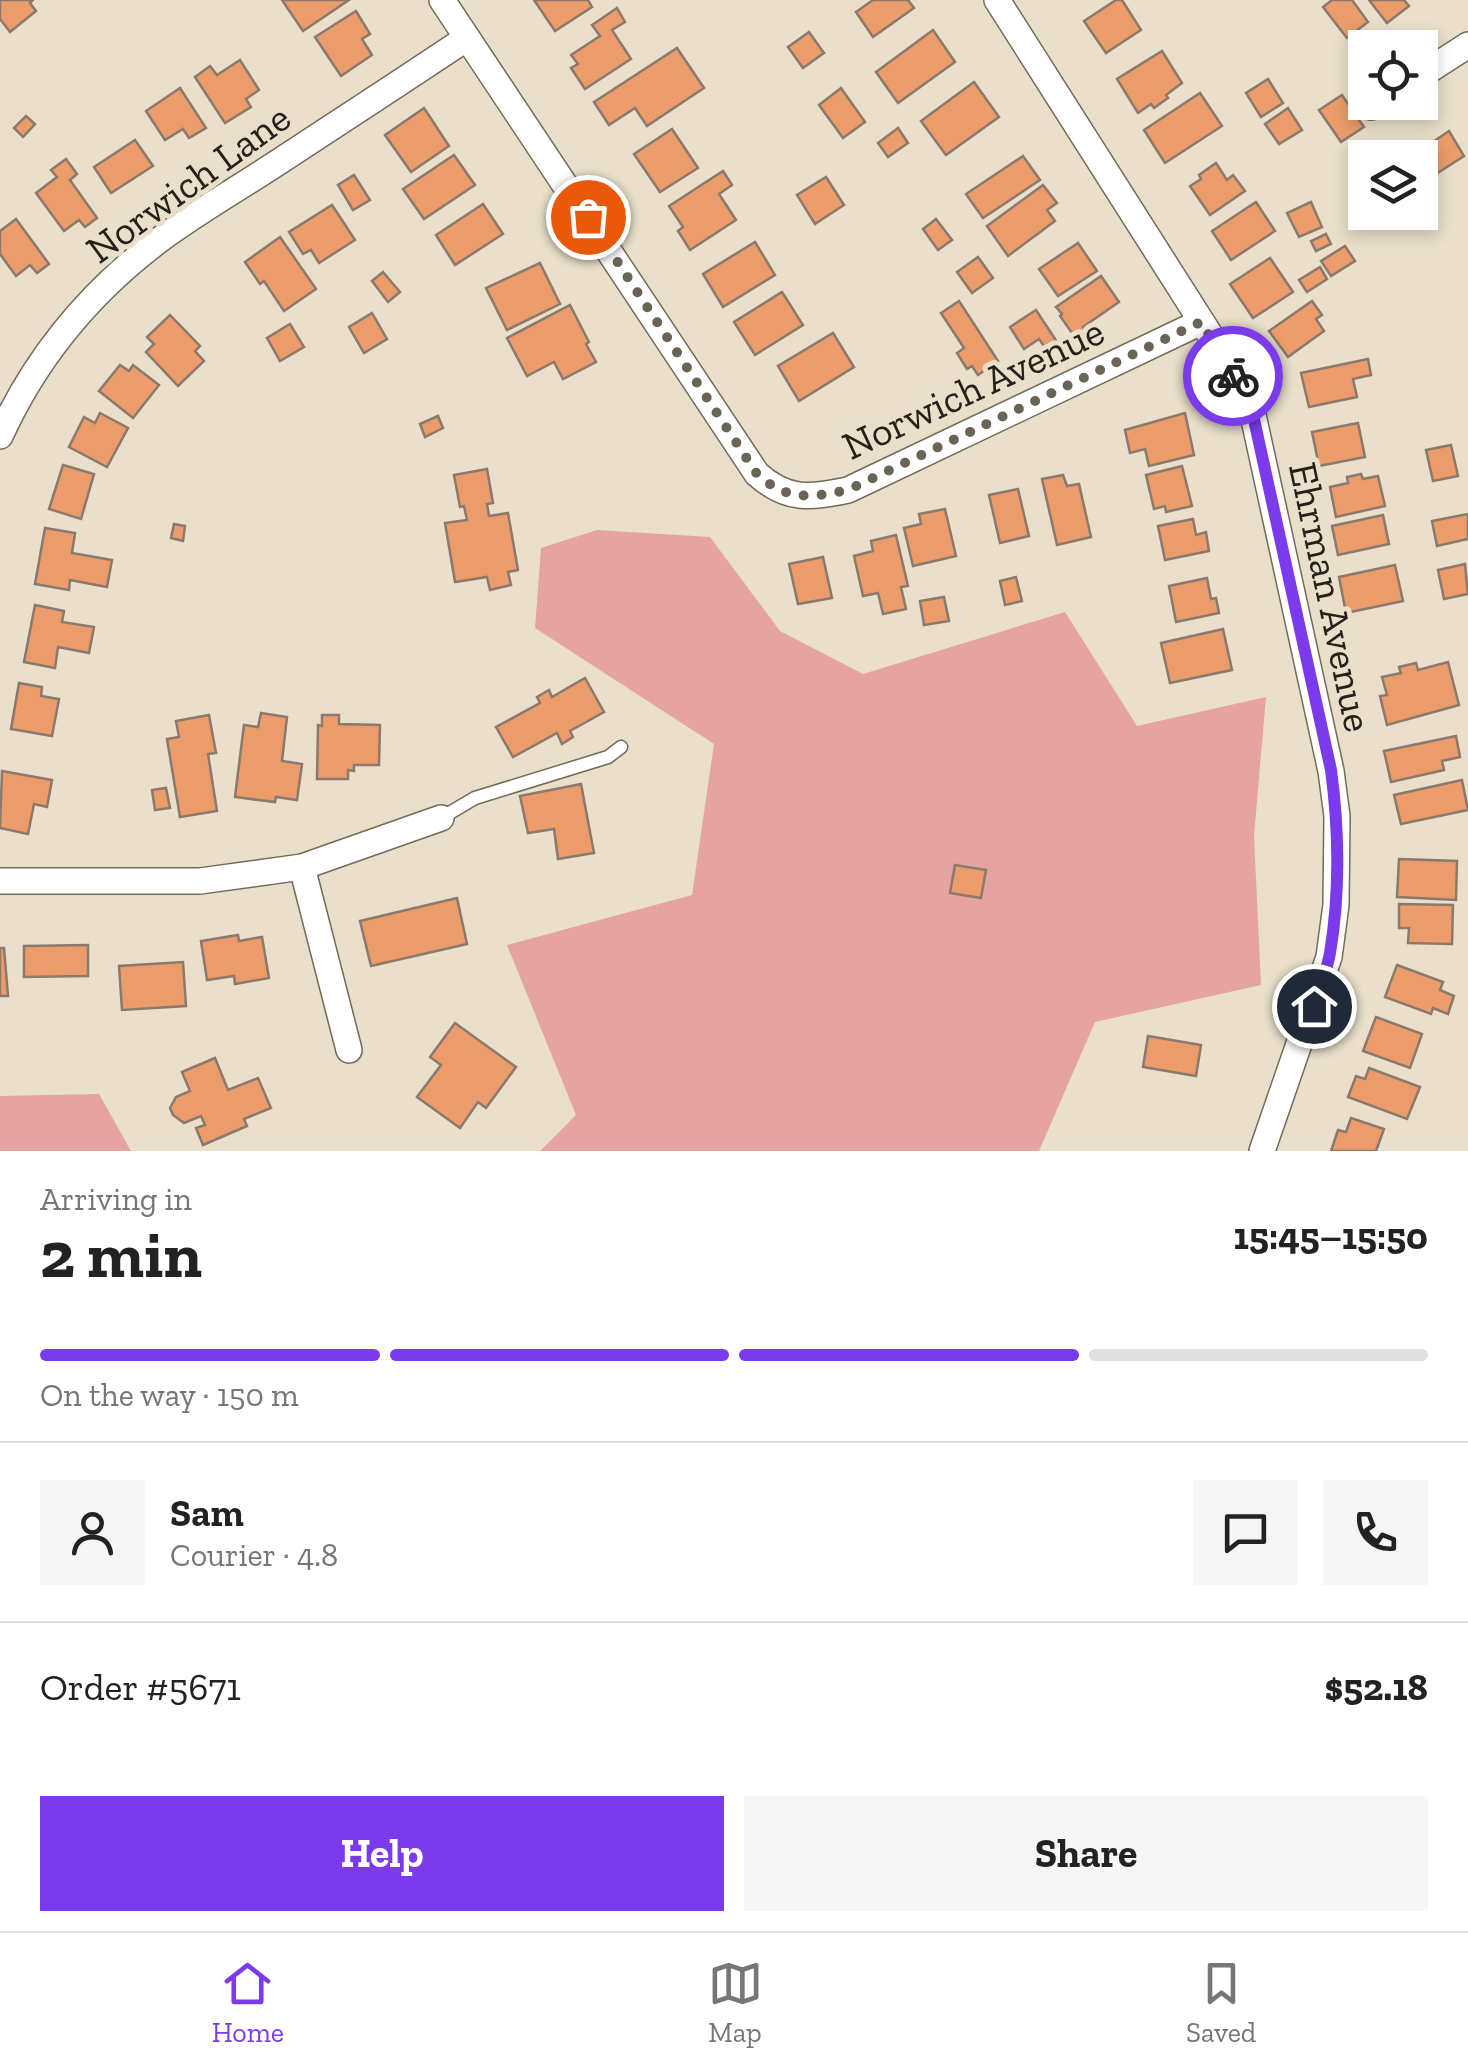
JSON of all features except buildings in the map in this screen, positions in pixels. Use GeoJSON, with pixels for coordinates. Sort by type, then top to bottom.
{"type":"FeatureCollection","features":[{"type":"Feature","properties":{"kind":"street"},"geometry":{"type":"LineString","coordinates":[[442,0],[468,38]]}},
{"type":"Feature","properties":{"kind":"street","name":"Ehrman Avenue"},"geometry":{"type":"LineString","coordinates":[[997,0],[1219,349],[1253,415],[1331,770],[1337,816],[1336,905],[1330,957],[1262,1151]]}},
{"type":"Feature","properties":{"kind":"street","name":"Norwich Lane"},"geometry":{"type":"LineString","coordinates":[[0,436],[41,360],[110,281],[162,238],[468,38]]}},
{"type":"Feature","properties":{"kind":"street","name":"Norwich Avenue"},"geometry":{"type":"LineString","coordinates":[[468,38],[757,474],[772,487],[789,494],[818,496],[848,490],[1201,322]]}},
{"type":"Feature","properties":{"kind":"street"},"geometry":{"type":"LineString","coordinates":[[1438,64],[1468,45]]}},
{"type":"Feature","properties":{"kind":"street"},"geometry":{"type":"LineString","coordinates":[[0,881],[200,881],[302,867],[441,818]]}},
{"type":"Feature","properties":{"kind":"street"},"geometry":{"type":"LineString","coordinates":[[302,867],[349,1050]]}},
{"type":"Feature","properties":{"kind":"lane"},"geometry":{"type":"LineString","coordinates":[[441,818],[475,798],[608,757],[622,746]]}},
{"type":"Feature","properties":{"kind":"shaded area"},"geometry":{"type":"Polygon","coordinates":[[[597,530],[710,537],[780,631],[863,674],[1065,612],[1137,726],[1266,697],[1254,836],[1261,985],[1095,1022],[1039,1151],[540,1151],[576,1115],[507,945],[692,895],[714,744],[535,628],[541,548],[597,530]]]}},
{"type":"Feature","properties":{"kind":"shaded area"},"geometry":{"type":"Polygon","coordinates":[[[99,1094],[131,1151],[0,1151],[0,1096],[99,1094]]]}},
{"type":"Feature","properties":{"kind":"way so far"},"geometry":{"type":"LineString","coordinates":[[588,217],[757,474],[772,487],[789,494],[818,496],[848,490],[1201,322],[1233,376]]}},
{"type":"Feature","properties":{"kind":"route"},"geometry":{"type":"LineString","coordinates":[[1233,376],[1253,415],[1331,770],[1337,816],[1336,905],[1330,957],[1314,1006]]}}]}
